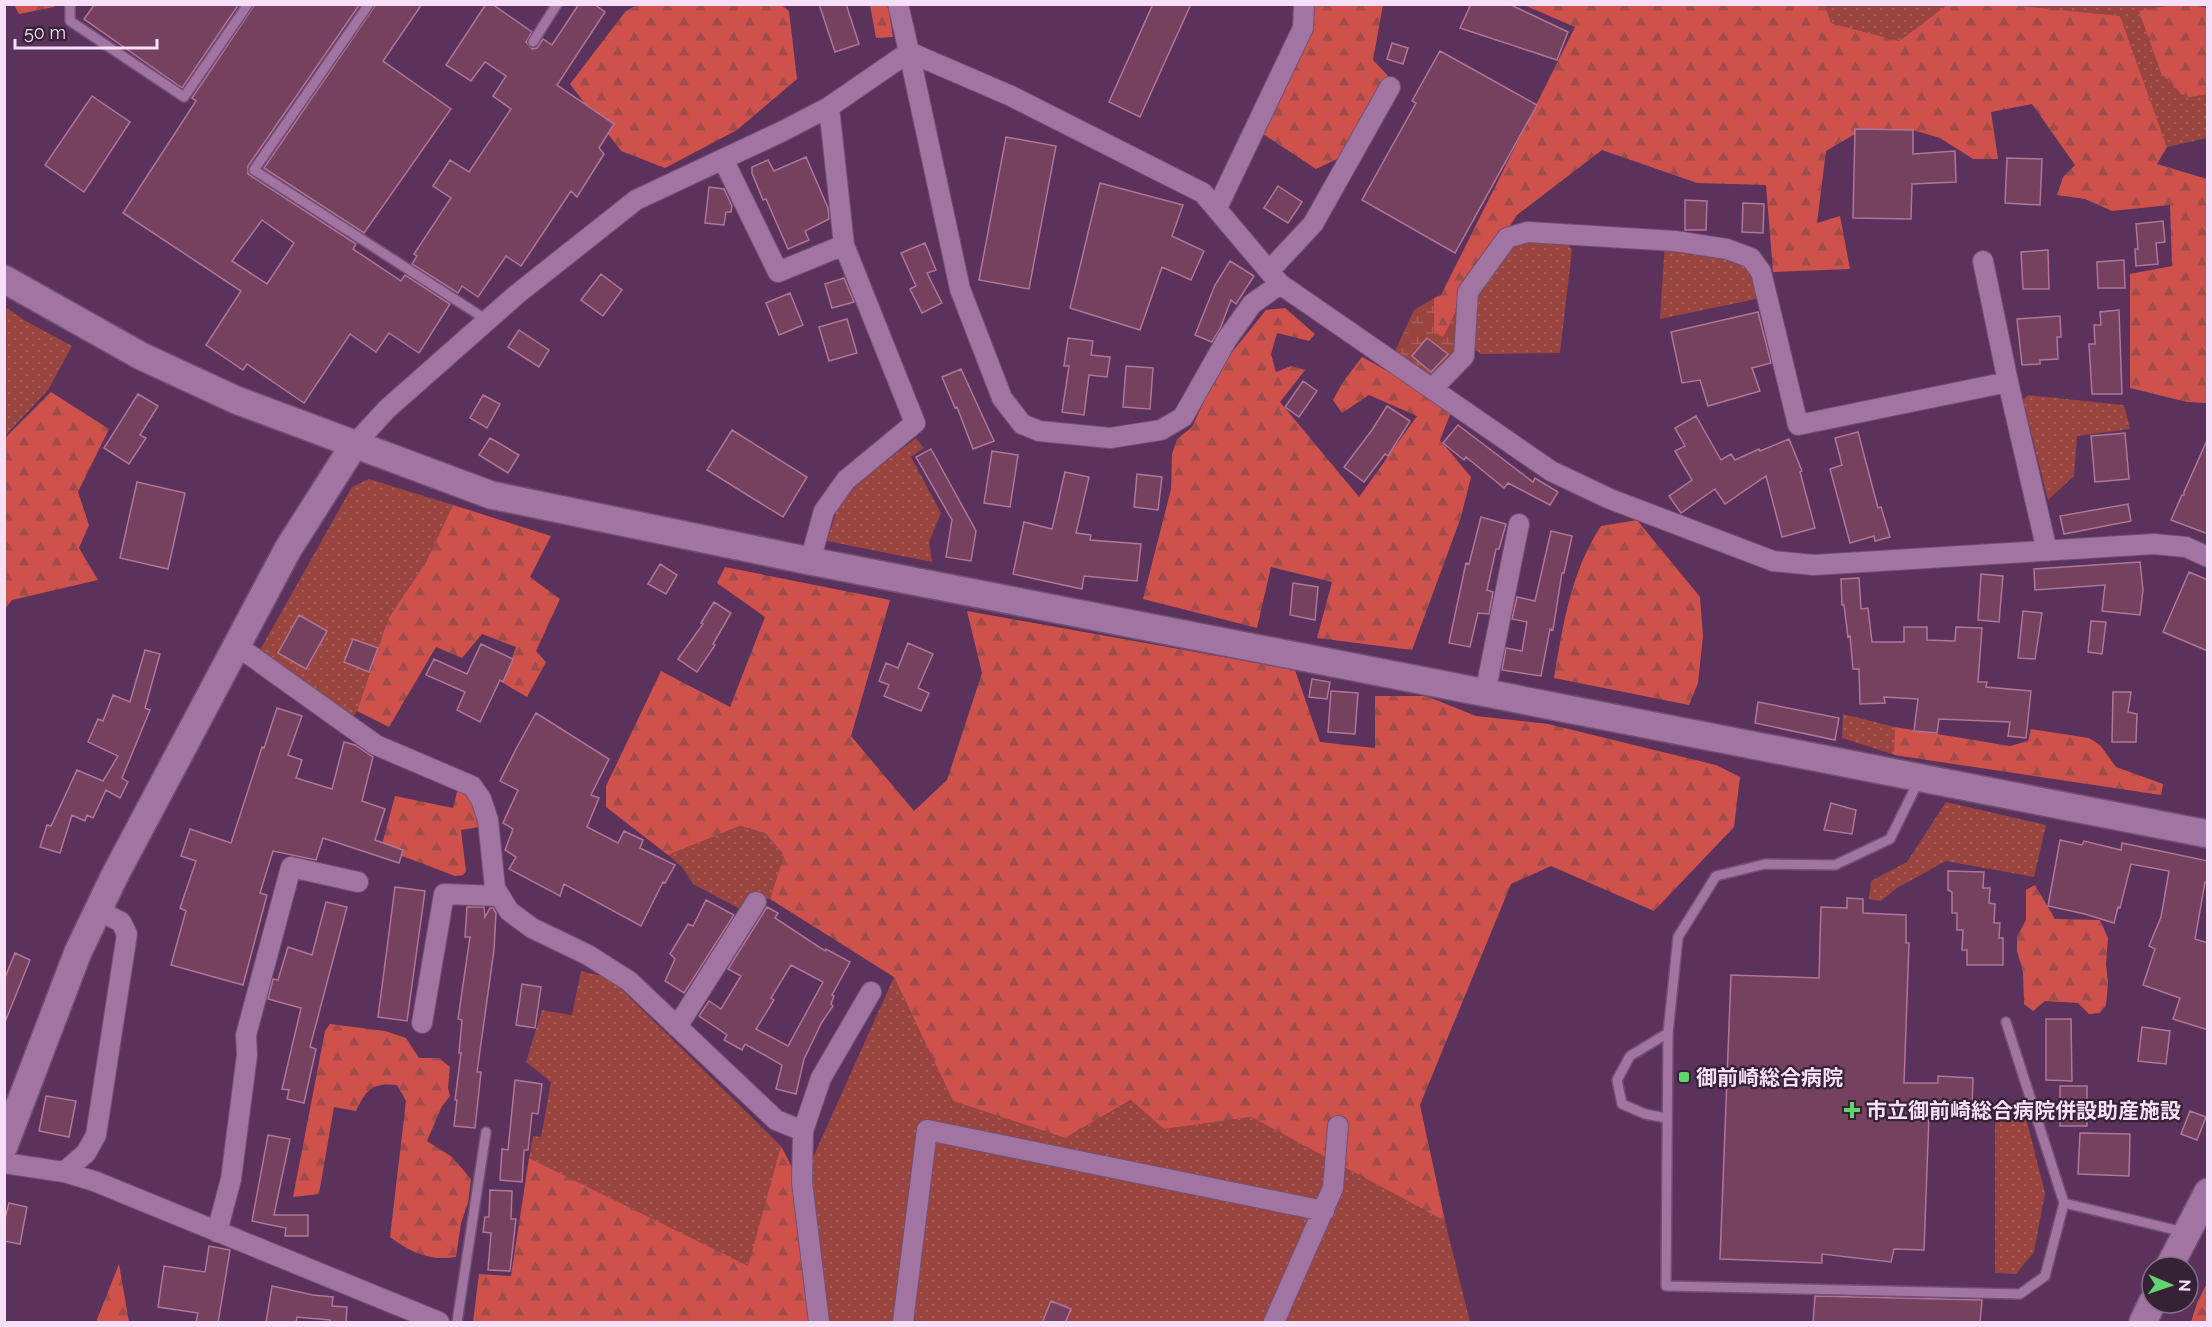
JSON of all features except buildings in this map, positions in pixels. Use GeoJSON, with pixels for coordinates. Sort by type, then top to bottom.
{"type":"FeatureCollection","features":[{"type":"Feature","properties":{"kind":"street"},"geometry":{"type":"LineString","coordinates":[[898,4],[960,289],[1002,398],[1022,424],[1039,431],[1110,438],[1161,430],[1183,417],[1227,339],[1313,224],[1390,87]]}},
{"type":"Feature","properties":{"kind":"street"},"geometry":{"type":"LineString","coordinates":[[1217,208],[1303,28],[1304,4]]}},
{"type":"Feature","properties":{"kind":"street"},"geometry":{"type":"LineString","coordinates":[[4,1146],[78,952],[98,910],[288,549],[354,445],[387,409],[516,295],[636,200],[829,107],[909,52]]}},
{"type":"Feature","properties":{"kind":"street"},"geometry":{"type":"LineString","coordinates":[[909,52],[1011,96],[1203,193],[1274,277],[1551,471],[1610,499],[1773,561],[1814,566],[2154,544],[2186,548],[2208,557]]}},
{"type":"Feature","properties":{"kind":"street"},"geometry":{"type":"LineString","coordinates":[[810,561],[824,511],[846,480],[915,423],[844,245],[829,107]]}},
{"type":"Feature","properties":{"kind":"street"},"geometry":{"type":"LineString","coordinates":[[723,159],[778,272],[844,245]]}},
{"type":"Feature","properties":{"kind":"street"},"geometry":{"type":"LineString","coordinates":[[1432,388],[1464,356],[1468,292],[1507,237],[1527,232],[1676,240],[1727,249],[1751,258],[1761,272],[1798,425],[2008,382]]}},
{"type":"Feature","properties":{"kind":"street"},"geometry":{"type":"LineString","coordinates":[[1983,261],[2047,551]]}},
{"type":"Feature","properties":{"kind":"street"},"geometry":{"type":"LineString","coordinates":[[4,279],[141,356],[236,400],[491,495],[810,561],[2208,834]]}},
{"type":"Feature","properties":{"kind":"street"},"geometry":{"type":"LineString","coordinates":[[1485,694],[1519,524]]}},
{"type":"Feature","properties":{"kind":"street"},"geometry":{"type":"LineString","coordinates":[[236,645],[376,745],[472,786],[481,799],[488,820],[495,888],[509,911],[532,928],[588,955],[629,981],[776,1120],[803,1131]]}},
{"type":"Feature","properties":{"kind":"street"},"geometry":{"type":"LineString","coordinates":[[217,1232],[231,1179],[247,1055],[246,1035],[291,867],[358,882]]}},
{"type":"Feature","properties":{"kind":"street"},"geometry":{"type":"LineString","coordinates":[[422,1023],[444,894],[500,896]]}},
{"type":"Feature","properties":{"kind":"street"},"geometry":{"type":"LineString","coordinates":[[677,1027],[756,902]]}},
{"type":"Feature","properties":{"kind":"street"},"geometry":{"type":"LineString","coordinates":[[64,1172],[86,1153],[96,1135],[127,934],[121,922],[98,910]]}},
{"type":"Feature","properties":{"kind":"street"},"geometry":{"type":"LineString","coordinates":[[819,1323],[802,1182],[803,1131],[822,1078],[871,992]]}},
{"type":"Feature","properties":{"kind":"street"},"geometry":{"type":"LineString","coordinates":[[1274,1323],[1333,1188],[1338,1126]]}},
{"type":"Feature","properties":{"kind":"street"},"geometry":{"type":"LineString","coordinates":[[903,1323],[927,1130],[1324,1211]]}},
{"type":"Feature","properties":{"kind":"street"},"geometry":{"type":"LineString","coordinates":[[4,1163],[64,1172],[94,1181],[436,1322]]}},
{"type":"Feature","properties":{"kind":"street"},"geometry":{"type":"LineString","coordinates":[[2176,1255],[2199,1214]]}},
{"type":"Feature","properties":{"kind":"lane"},"geometry":{"type":"LineString","coordinates":[[70,4],[70,21],[184,97],[248,4]]}},
{"type":"Feature","properties":{"kind":"lane"},"geometry":{"type":"LineString","coordinates":[[369,4],[254,170],[487,321]]}},
{"type":"Feature","properties":{"kind":"lane"},"geometry":{"type":"LineString","coordinates":[[533,42],[558,4]]}},
{"type":"Feature","properties":{"kind":"lane"},"geometry":{"type":"LineString","coordinates":[[1920,778],[1890,839],[1835,865],[1766,864],[1716,876],[1678,937],[1668,1033],[1666,1286],[2020,1294],[2045,1276],[2064,1203],[2006,1022]]}},
{"type":"Feature","properties":{"kind":"lane"},"geometry":{"type":"LineString","coordinates":[[1667,1118],[1645,1114],[1622,1104],[1617,1080],[1630,1056],[1668,1033]]}},
{"type":"Feature","properties":{"kind":"lane"},"geometry":{"type":"LineString","coordinates":[[457,1323],[486,1132]]}},
{"type":"Feature","properties":{"kind":"lane"},"geometry":{"type":"LineString","coordinates":[[2064,1203],[2199,1214]]}},
{"type":"Feature","properties":{"kind":"green space"},"geometry":{"type":"Polygon","coordinates":[[[780,4],[789,11],[797,79],[737,130],[665,168],[621,151],[570,84],[625,12],[636,5],[780,4]]]}},
{"type":"Feature","properties":{"kind":"green space"},"geometry":{"type":"Polygon","coordinates":[[[2178,4],[2207,9],[2207,94],[2186,98],[2161,73],[2139,11],[2178,4]]]}},
{"type":"Feature","properties":{"kind":"green space"},"geometry":{"type":"Polygon","coordinates":[[[14,5],[56,5],[19,14],[14,5]]]}},
{"type":"Feature","properties":{"kind":"green space"},"geometry":{"type":"Polygon","coordinates":[[[870,5],[888,5],[893,37],[876,38],[870,5]]]}},
{"type":"Feature","properties":{"kind":"green space"},"geometry":{"type":"Polygon","coordinates":[[[1312,5],[1383,5],[1373,60],[1391,79],[1337,159],[1316,169],[1260,132],[1311,36],[1312,5]]]}},
{"type":"Feature","properties":{"kind":"green space"},"geometry":{"type":"Polygon","coordinates":[[[1524,5],[1825,5],[1831,23],[1899,41],[1947,5],[2011,5],[2120,16],[2167,147],[2157,164],[2207,179],[2207,403],[2187,402],[2130,388],[2130,274],[2172,266],[2170,205],[2112,211],[2085,199],[2057,195],[2063,177],[2075,165],[2032,104],[1991,112],[1998,159],[1973,159],[1940,138],[1913,130],[1862,130],[1826,151],[1817,223],[1840,216],[1850,269],[1773,272],[1766,185],[1697,183],[1602,150],[1517,215],[1459,305],[1442,341],[1434,337],[1434,298],[1441,295],[1575,27],[1524,5]]]}},
{"type":"Feature","properties":{"kind":"green space"},"geometry":{"type":"Polygon","coordinates":[[[1825,5],[1947,5],[1899,41],[1831,23],[1825,5]]]}},
{"type":"Feature","properties":{"kind":"green space"},"geometry":{"type":"Polygon","coordinates":[[[2011,5],[2207,5],[2207,138],[2167,147],[2120,16],[2011,5]]]}},
{"type":"Feature","properties":{"kind":"green space"},"geometry":{"type":"Polygon","coordinates":[[[1565,240],[1572,250],[1560,353],[1481,354],[1472,347],[1478,292],[1515,241],[1565,240]]]}},
{"type":"Feature","properties":{"kind":"green space"},"geometry":{"type":"Polygon","coordinates":[[[1665,240],[1727,249],[1761,272],[1761,298],[1660,319],[1665,240]]]}},
{"type":"Feature","properties":{"kind":"green space"},"geometry":{"type":"Polygon","coordinates":[[[1468,289],[1458,357],[1435,380],[1394,353],[1414,310],[1434,298],[1434,332],[1443,337],[1468,289]]]}},
{"type":"Feature","properties":{"kind":"green space"},"geometry":{"type":"Polygon","coordinates":[[[5,307],[72,346],[48,390],[5,436],[5,307]]]}},
{"type":"Feature","properties":{"kind":"green space"},"geometry":{"type":"Polygon","coordinates":[[[1285,308],[1315,334],[1309,341],[1277,333],[1271,354],[1276,372],[1291,366],[1305,370],[1280,402],[1359,497],[1417,416],[1369,395],[1342,413],[1333,400],[1362,357],[1453,407],[1440,440],[1471,477],[1461,517],[1412,650],[1317,638],[1332,582],[1271,567],[1257,628],[1143,599],[1171,489],[1172,454],[1177,439],[1192,427],[1220,367],[1266,310],[1285,308]]]}},
{"type":"Feature","properties":{"kind":"green space"},"geometry":{"type":"Polygon","coordinates":[[[51,392],[109,429],[78,492],[89,525],[79,548],[98,580],[12,600],[5,609],[5,438],[51,392]]]}},
{"type":"Feature","properties":{"kind":"green space"},"geometry":{"type":"Polygon","coordinates":[[[2028,395],[2124,405],[2130,429],[2077,436],[2074,476],[2048,500],[2023,400],[2028,395]]]}},
{"type":"Feature","properties":{"kind":"green space"},"geometry":{"type":"Polygon","coordinates":[[[916,438],[924,448],[911,457],[941,513],[929,542],[932,562],[827,541],[837,510],[858,483],[916,438]]]}},
{"type":"Feature","properties":{"kind":"green space"},"geometry":{"type":"Polygon","coordinates":[[[369,479],[453,505],[426,562],[388,619],[357,711],[348,724],[255,659],[352,487],[369,479]]]}},
{"type":"Feature","properties":{"kind":"green space"},"geometry":{"type":"Polygon","coordinates":[[[453,505],[551,536],[530,577],[560,599],[536,651],[546,662],[527,697],[503,683],[516,647],[482,634],[462,658],[436,647],[389,727],[357,711],[388,619],[426,562],[453,505]]]}},
{"type":"Feature","properties":{"kind":"green space"},"geometry":{"type":"Polygon","coordinates":[[[1637,520],[1700,597],[1703,636],[1698,683],[1689,705],[1554,678],[1575,580],[1591,543],[1601,526],[1637,520]]]}},
{"type":"Feature","properties":{"kind":"green space"},"geometry":{"type":"Polygon","coordinates":[[[725,567],[890,600],[851,736],[914,811],[947,780],[982,673],[967,611],[1295,670],[1320,742],[1375,748],[1375,696],[1426,696],[1476,716],[1548,724],[1716,765],[1740,777],[1734,827],[1654,911],[1551,866],[1511,884],[1420,1105],[1445,1221],[1251,1117],[1164,1129],[1131,1100],[1065,1138],[953,1101],[894,977],[770,899],[784,855],[765,833],[740,826],[668,855],[606,807],[606,786],[661,671],[730,707],[765,617],[717,583],[725,567]]]}},
{"type":"Feature","properties":{"kind":"green space"},"geometry":{"type":"Polygon","coordinates":[[[1843,714],[1895,727],[1895,755],[1842,738],[1843,714]]]}},
{"type":"Feature","properties":{"kind":"green space"},"geometry":{"type":"Polygon","coordinates":[[[1895,727],[2010,746],[2028,741],[2031,729],[2089,738],[2100,745],[2116,767],[2163,784],[2161,795],[1894,755],[1895,727]]]}},
{"type":"Feature","properties":{"kind":"green space"},"geometry":{"type":"Polygon","coordinates":[[[458,788],[473,799],[480,827],[461,830],[466,871],[463,875],[455,876],[381,848],[395,796],[453,808],[458,788]]]}},
{"type":"Feature","properties":{"kind":"green space"},"geometry":{"type":"Polygon","coordinates":[[[1946,802],[2046,825],[2034,877],[1946,861],[1897,888],[1881,901],[1869,899],[1871,881],[1907,862],[1946,802]]]}},
{"type":"Feature","properties":{"kind":"green space"},"geometry":{"type":"Polygon","coordinates":[[[740,826],[765,833],[784,855],[770,899],[753,898],[742,910],[693,884],[682,867],[668,855],[740,826]]]}},
{"type":"Feature","properties":{"kind":"green space"},"geometry":{"type":"Polygon","coordinates":[[[2035,885],[2055,919],[2100,920],[2108,938],[2106,964],[2108,983],[2106,1005],[2100,1013],[2089,1014],[2078,1003],[2045,1001],[2033,1011],[2024,1004],[2023,972],[2017,951],[2017,937],[2026,920],[2026,890],[2035,885]]]}},
{"type":"Feature","properties":{"kind":"green space"},"geometry":{"type":"Polygon","coordinates":[[[581,971],[610,978],[781,1146],[748,1267],[529,1158],[533,1136],[541,1137],[551,1082],[526,1062],[542,1010],[572,1015],[581,971]]]}},
{"type":"Feature","properties":{"kind":"green space"},"geometry":{"type":"Polygon","coordinates":[[[894,977],[953,1101],[1065,1138],[1132,1100],[1164,1129],[1251,1117],[1445,1221],[1470,1322],[819,1322],[802,1182],[894,977]]]}},
{"type":"Feature","properties":{"kind":"green space"},"geometry":{"type":"Polygon","coordinates":[[[330,1024],[385,1031],[406,1038],[419,1058],[439,1058],[450,1067],[448,1088],[450,1096],[442,1106],[427,1141],[452,1157],[471,1179],[456,1257],[429,1257],[390,1237],[406,1101],[397,1085],[381,1085],[371,1089],[356,1111],[334,1107],[319,1194],[293,1197],[325,1031],[330,1024]]]}},
{"type":"Feature","properties":{"kind":"green space"},"geometry":{"type":"Polygon","coordinates":[[[1995,1113],[2025,1114],[2045,1193],[2034,1252],[2016,1274],[1995,1273],[1995,1113]]]}},
{"type":"Feature","properties":{"kind":"green space"},"geometry":{"type":"Polygon","coordinates":[[[781,1146],[797,1177],[810,1322],[473,1322],[479,1274],[511,1276],[529,1158],[748,1266],[781,1146]]]}},
{"type":"Feature","properties":{"kind":"green space"},"geometry":{"type":"Polygon","coordinates":[[[119,1264],[129,1322],[96,1322],[119,1264]]]}},
{"type":"Feature","properties":{"kind":"green space"},"geometry":{"type":"Polygon","coordinates":[[[2207,1283],[2207,1322],[2191,1322],[2193,1315],[2200,1315],[2200,1297],[2207,1283]]]}},
{"type":"Feature","properties":{"kind":"place","name":"御前崎総合病院"},"geometry":{"type":"Point","coordinates":[1684,1077]}},
{"type":"Feature","properties":{"kind":"place","name":"市立御前崎総合病院併設助産施設"},"geometry":{"type":"Point","coordinates":[1852,1110]}}]}
